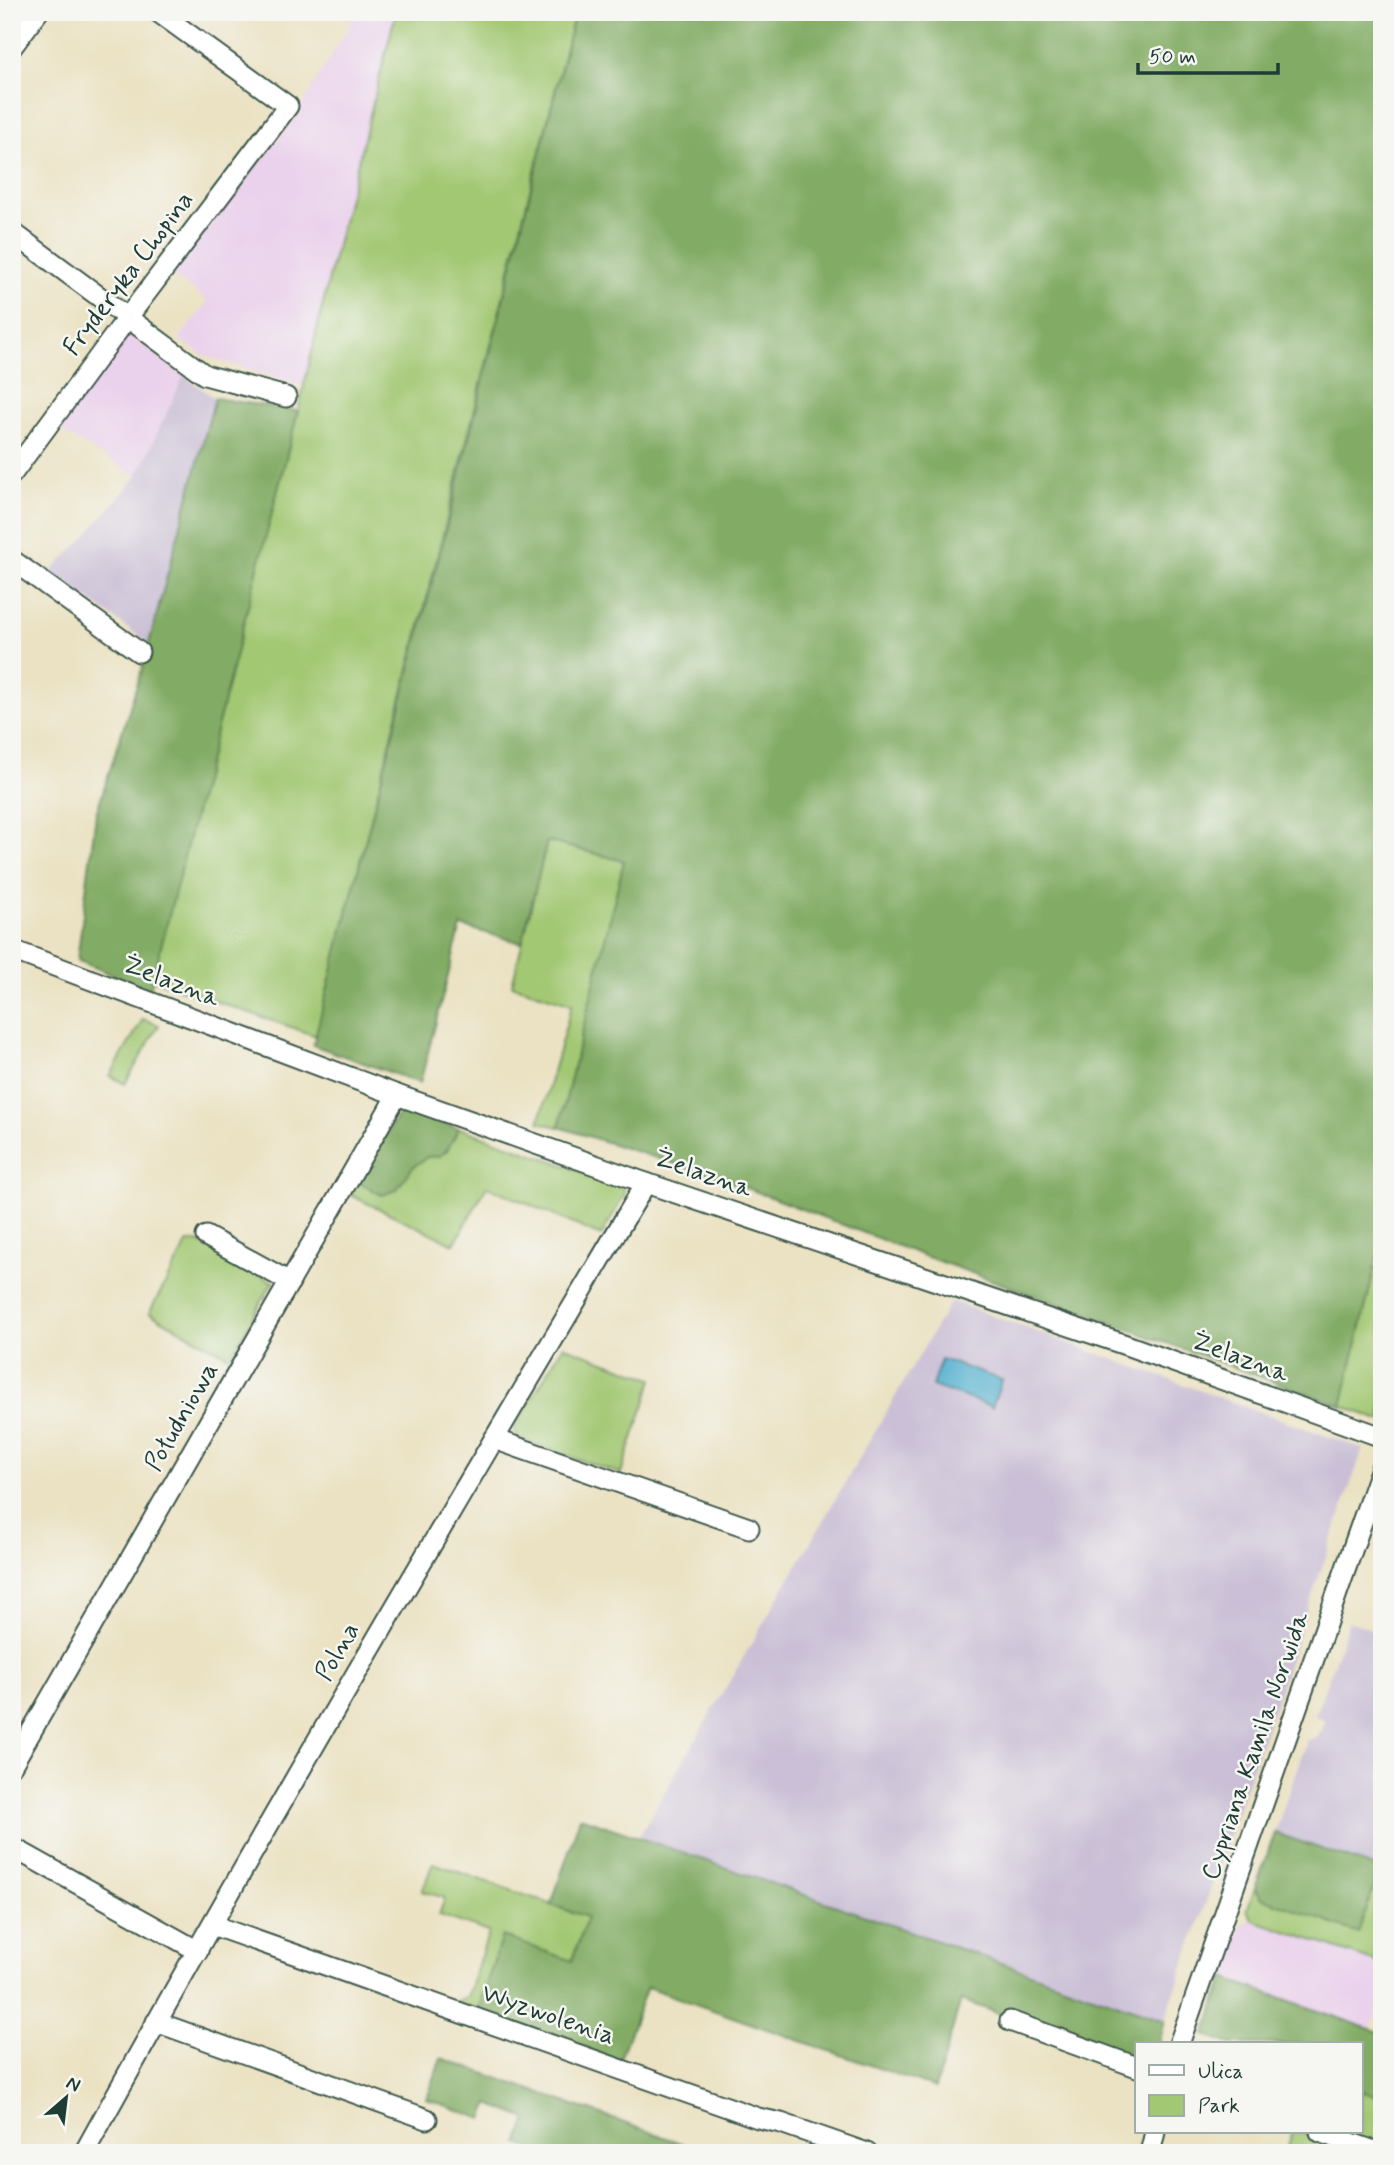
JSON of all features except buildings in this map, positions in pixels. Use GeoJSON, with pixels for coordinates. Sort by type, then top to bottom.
{"type":"FeatureCollection","features":[{"type":"Feature","properties":{"kind":"street"},"geometry":{"type":"LineString","coordinates":[[12,47],[38,12]]}},
{"type":"Feature","properties":{"kind":"street","name":"Fryderyka Chopina"},"geometry":{"type":"LineString","coordinates":[[12,474],[288,106],[158,12]]}},
{"type":"Feature","properties":{"kind":"street"},"geometry":{"type":"LineString","coordinates":[[12,232],[205,375],[286,397]]}},
{"type":"Feature","properties":{"kind":"street"},"geometry":{"type":"LineString","coordinates":[[12,559],[139,652]]}},
{"type":"Feature","properties":{"kind":"street","name":"Żelazna"},"geometry":{"type":"LineString","coordinates":[[12,950],[397,1095],[646,1183],[1126,1345],[1382,1437]]}},
{"type":"Feature","properties":{"kind":"street","name":"Południowa"},"geometry":{"type":"LineString","coordinates":[[12,1765],[397,1095]]}},
{"type":"Feature","properties":{"kind":"street","name":"Polna"},"geometry":{"type":"LineString","coordinates":[[84,2153],[352,1679],[646,1183]]}},
{"type":"Feature","properties":{"kind":"street"},"geometry":{"type":"LineString","coordinates":[[205,1236],[290,1282]]}},
{"type":"Feature","properties":{"kind":"street"},"geometry":{"type":"LineString","coordinates":[[494,1438],[749,1528]]}},
{"type":"Feature","properties":{"kind":"street","name":"Cypriana Kamila Norwida"},"geometry":{"type":"LineString","coordinates":[[1180,2042],[1382,1465]]}},
{"type":"Feature","properties":{"kind":"street"},"geometry":{"type":"LineString","coordinates":[[12,1847],[198,1951]]}},
{"type":"Feature","properties":{"kind":"street","name":"Wyzwolenia"},"geometry":{"type":"LineString","coordinates":[[212,1925],[758,2118],[781,2123],[867,2153]]}},
{"type":"Feature","properties":{"kind":"street"},"geometry":{"type":"LineString","coordinates":[[1010,2021],[1135,2066]]}},
{"type":"Feature","properties":{"kind":"street"},"geometry":{"type":"LineString","coordinates":[[156,2022],[426,2119]]}},
{"type":"Feature","properties":{"kind":"street"},"geometry":{"type":"LineString","coordinates":[[1150,2153],[1155,2134]]}},
{"type":"Feature","properties":{"kind":"street"},"geometry":{"type":"LineString","coordinates":[[1326,2134],[1380,2153]]}},
{"type":"Feature","properties":{"kind":"shaded area"},"geometry":{"type":"Polygon","coordinates":[[[341,12],[396,12],[304,386],[202,355],[179,339],[208,301],[171,274],[295,117],[352,21],[341,12]]]}},
{"type":"Feature","properties":{"kind":"shaded area"},"geometry":{"type":"Polygon","coordinates":[[[125,332],[184,376],[137,476],[57,429],[125,332]]]}},
{"type":"Feature","properties":{"kind":"shaded area"},"geometry":{"type":"Polygon","coordinates":[[[184,376],[215,398],[148,643],[51,572],[137,476],[184,376]]]}},
{"type":"Feature","properties":{"kind":"shaded area"},"geometry":{"type":"Polygon","coordinates":[[[951,1301],[1363,1449],[1165,2020],[638,1838],[951,1301]]]}},
{"type":"Feature","properties":{"kind":"shaded area"},"geometry":{"type":"Polygon","coordinates":[[[1349,1621],[1382,1633],[1382,1869],[1275,1833],[1307,1740],[1317,1738],[1325,1720],[1315,1716],[1349,1621]]]}},
{"type":"Feature","properties":{"kind":"shaded area"},"geometry":{"type":"Polygon","coordinates":[[[1253,1920],[1382,1964],[1382,1998],[1370,2029],[1224,1978],[1242,1924],[1253,1920]]]}},
{"type":"Feature","properties":{"kind":"green space"},"geometry":{"type":"Polygon","coordinates":[[[396,12],[575,12],[316,1036],[152,979],[298,411],[396,12]]]}},
{"type":"Feature","properties":{"kind":"green space"},"geometry":{"type":"Polygon","coordinates":[[[575,12],[1382,12],[1382,1237],[1342,1406],[919,1254],[723,1179],[559,1127],[624,861],[547,841],[522,943],[461,926],[420,1083],[313,1045],[455,494],[575,12]]]}},
{"type":"Feature","properties":{"kind":"green space"},"geometry":{"type":"Polygon","coordinates":[[[215,398],[298,411],[150,990],[77,960],[96,814],[142,669],[215,398]]]}},
{"type":"Feature","properties":{"kind":"green space"},"geometry":{"type":"Polygon","coordinates":[[[547,841],[624,861],[559,1127],[539,1122],[572,1004],[512,985],[547,841]]]}},
{"type":"Feature","properties":{"kind":"green space"},"geometry":{"type":"Polygon","coordinates":[[[143,1019],[159,1025],[125,1084],[110,1076],[143,1019]]]}},
{"type":"Feature","properties":{"kind":"green space"},"geometry":{"type":"Polygon","coordinates":[[[400,1111],[459,1128],[447,1150],[439,1156],[427,1157],[413,1167],[396,1190],[382,1195],[358,1182],[400,1111]]]}},
{"type":"Feature","properties":{"kind":"green space"},"geometry":{"type":"Polygon","coordinates":[[[459,1128],[622,1185],[625,1194],[601,1236],[487,1186],[454,1244],[350,1195],[358,1182],[382,1195],[396,1190],[413,1167],[427,1157],[439,1156],[447,1150],[459,1128]]]}},
{"type":"Feature","properties":{"kind":"green space"},"geometry":{"type":"Polygon","coordinates":[[[188,1242],[199,1242],[273,1282],[230,1357],[149,1313],[188,1242]]]}},
{"type":"Feature","properties":{"kind":"green space"},"geometry":{"type":"Polygon","coordinates":[[[1375,1267],[1382,1269],[1382,1421],[1342,1406],[1375,1267]]]}},
{"type":"Feature","properties":{"kind":"green space"},"geometry":{"type":"Polygon","coordinates":[[[563,1346],[653,1379],[621,1474],[518,1439],[514,1429],[563,1346]]]}},
{"type":"Feature","properties":{"kind":"green space"},"geometry":{"type":"Polygon","coordinates":[[[580,1817],[1165,2020],[1160,2042],[1135,2042],[1135,2061],[961,2000],[935,2088],[647,1987],[619,2061],[478,2010],[502,1936],[572,1961],[587,1917],[551,1905],[580,1817]]]}},
{"type":"Feature","properties":{"kind":"green space"},"geometry":{"type":"Polygon","coordinates":[[[1275,1833],[1380,1869],[1358,1933],[1262,1898],[1255,1888],[1275,1833]]]}},
{"type":"Feature","properties":{"kind":"green space"},"geometry":{"type":"Polygon","coordinates":[[[433,1863],[588,1917],[571,1962],[478,2010],[454,2002],[467,1997],[489,1932],[439,1915],[445,1898],[422,1891],[433,1863]]]}},
{"type":"Feature","properties":{"kind":"green space"},"geometry":{"type":"Polygon","coordinates":[[[1382,1869],[1382,1964],[1253,1920],[1247,1910],[1255,1888],[1262,1898],[1382,1869]]]}},
{"type":"Feature","properties":{"kind":"green space"},"geometry":{"type":"Polygon","coordinates":[[[1224,1978],[1382,2033],[1382,2098],[1362,2090],[1362,2042],[1224,2042],[1205,2035],[1224,1978]]]}},
{"type":"Feature","properties":{"kind":"green space"},"geometry":{"type":"Polygon","coordinates":[[[441,2058],[709,2153],[542,2153],[518,2144],[527,2119],[489,2104],[483,2119],[427,2099],[441,2058]]]}},
{"type":"Feature","properties":{"kind":"green space"},"geometry":{"type":"Polygon","coordinates":[[[1362,2090],[1382,2098],[1382,2147],[1345,2134],[1362,2134],[1362,2090]]]}},
{"type":"Feature","properties":{"kind":"green space"},"geometry":{"type":"Polygon","coordinates":[[[1292,2134],[1309,2134],[1362,2153],[1285,2153],[1292,2134]]]}},
{"type":"Feature","properties":{"kind":"water"},"geometry":{"type":"Polygon","coordinates":[[[941,1359],[1002,1380],[992,1407],[932,1386],[941,1359]]]}}]}
